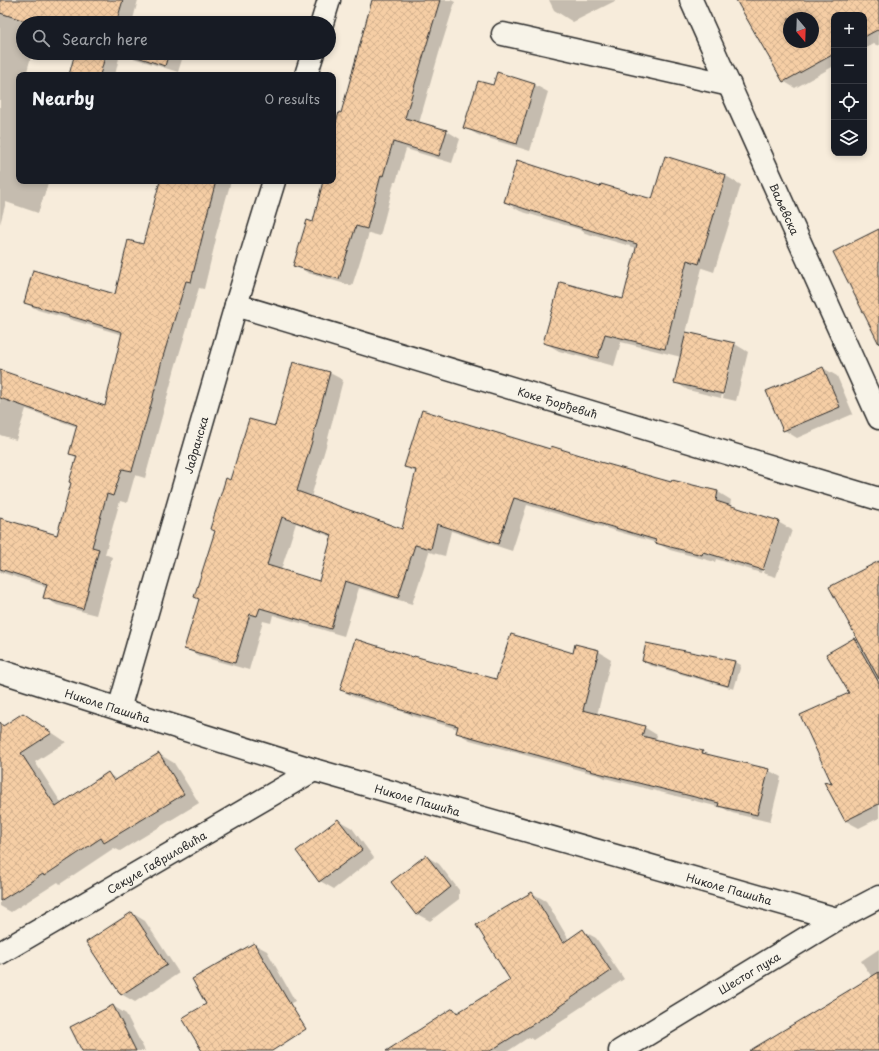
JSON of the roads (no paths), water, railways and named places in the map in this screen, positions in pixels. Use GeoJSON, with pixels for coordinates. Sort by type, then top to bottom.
{"type":"FeatureCollection","features":[{"type":"Feature","properties":{"kind":"street"},"geometry":{"type":"LineString","coordinates":[[324,16],[329,0]]}},
{"type":"Feature","properties":{"kind":"street","name":"Ваљевска"},"geometry":{"type":"LineString","coordinates":[[691,0],[879,418]]}},
{"type":"Feature","properties":{"kind":"street"},"geometry":{"type":"LineString","coordinates":[[503,34],[730,86]]}},
{"type":"Feature","properties":{"kind":"street"},"geometry":{"type":"LineString","coordinates":[[307,72],[311,60]]}},
{"type":"Feature","properties":{"kind":"street","name":"Јадранска"},"geometry":{"type":"LineString","coordinates":[[119,709],[236,305],[273,184]]}},
{"type":"Feature","properties":{"kind":"street","name":"Коке Ђорђевић"},"geometry":{"type":"LineString","coordinates":[[236,305],[879,499]]}},
{"type":"Feature","properties":{"kind":"street","name":"Николе Пашића"},"geometry":{"type":"LineString","coordinates":[[0,671],[314,770],[837,919]]}},
{"type":"Feature","properties":{"kind":"street","name":"Секуле Гавриловића"},"geometry":{"type":"LineString","coordinates":[[0,953],[314,770]]}},
{"type":"Feature","properties":{"kind":"street","name":"Шестог пука"},"geometry":{"type":"LineString","coordinates":[[620,1051],[837,919],[879,897]]}}]}
